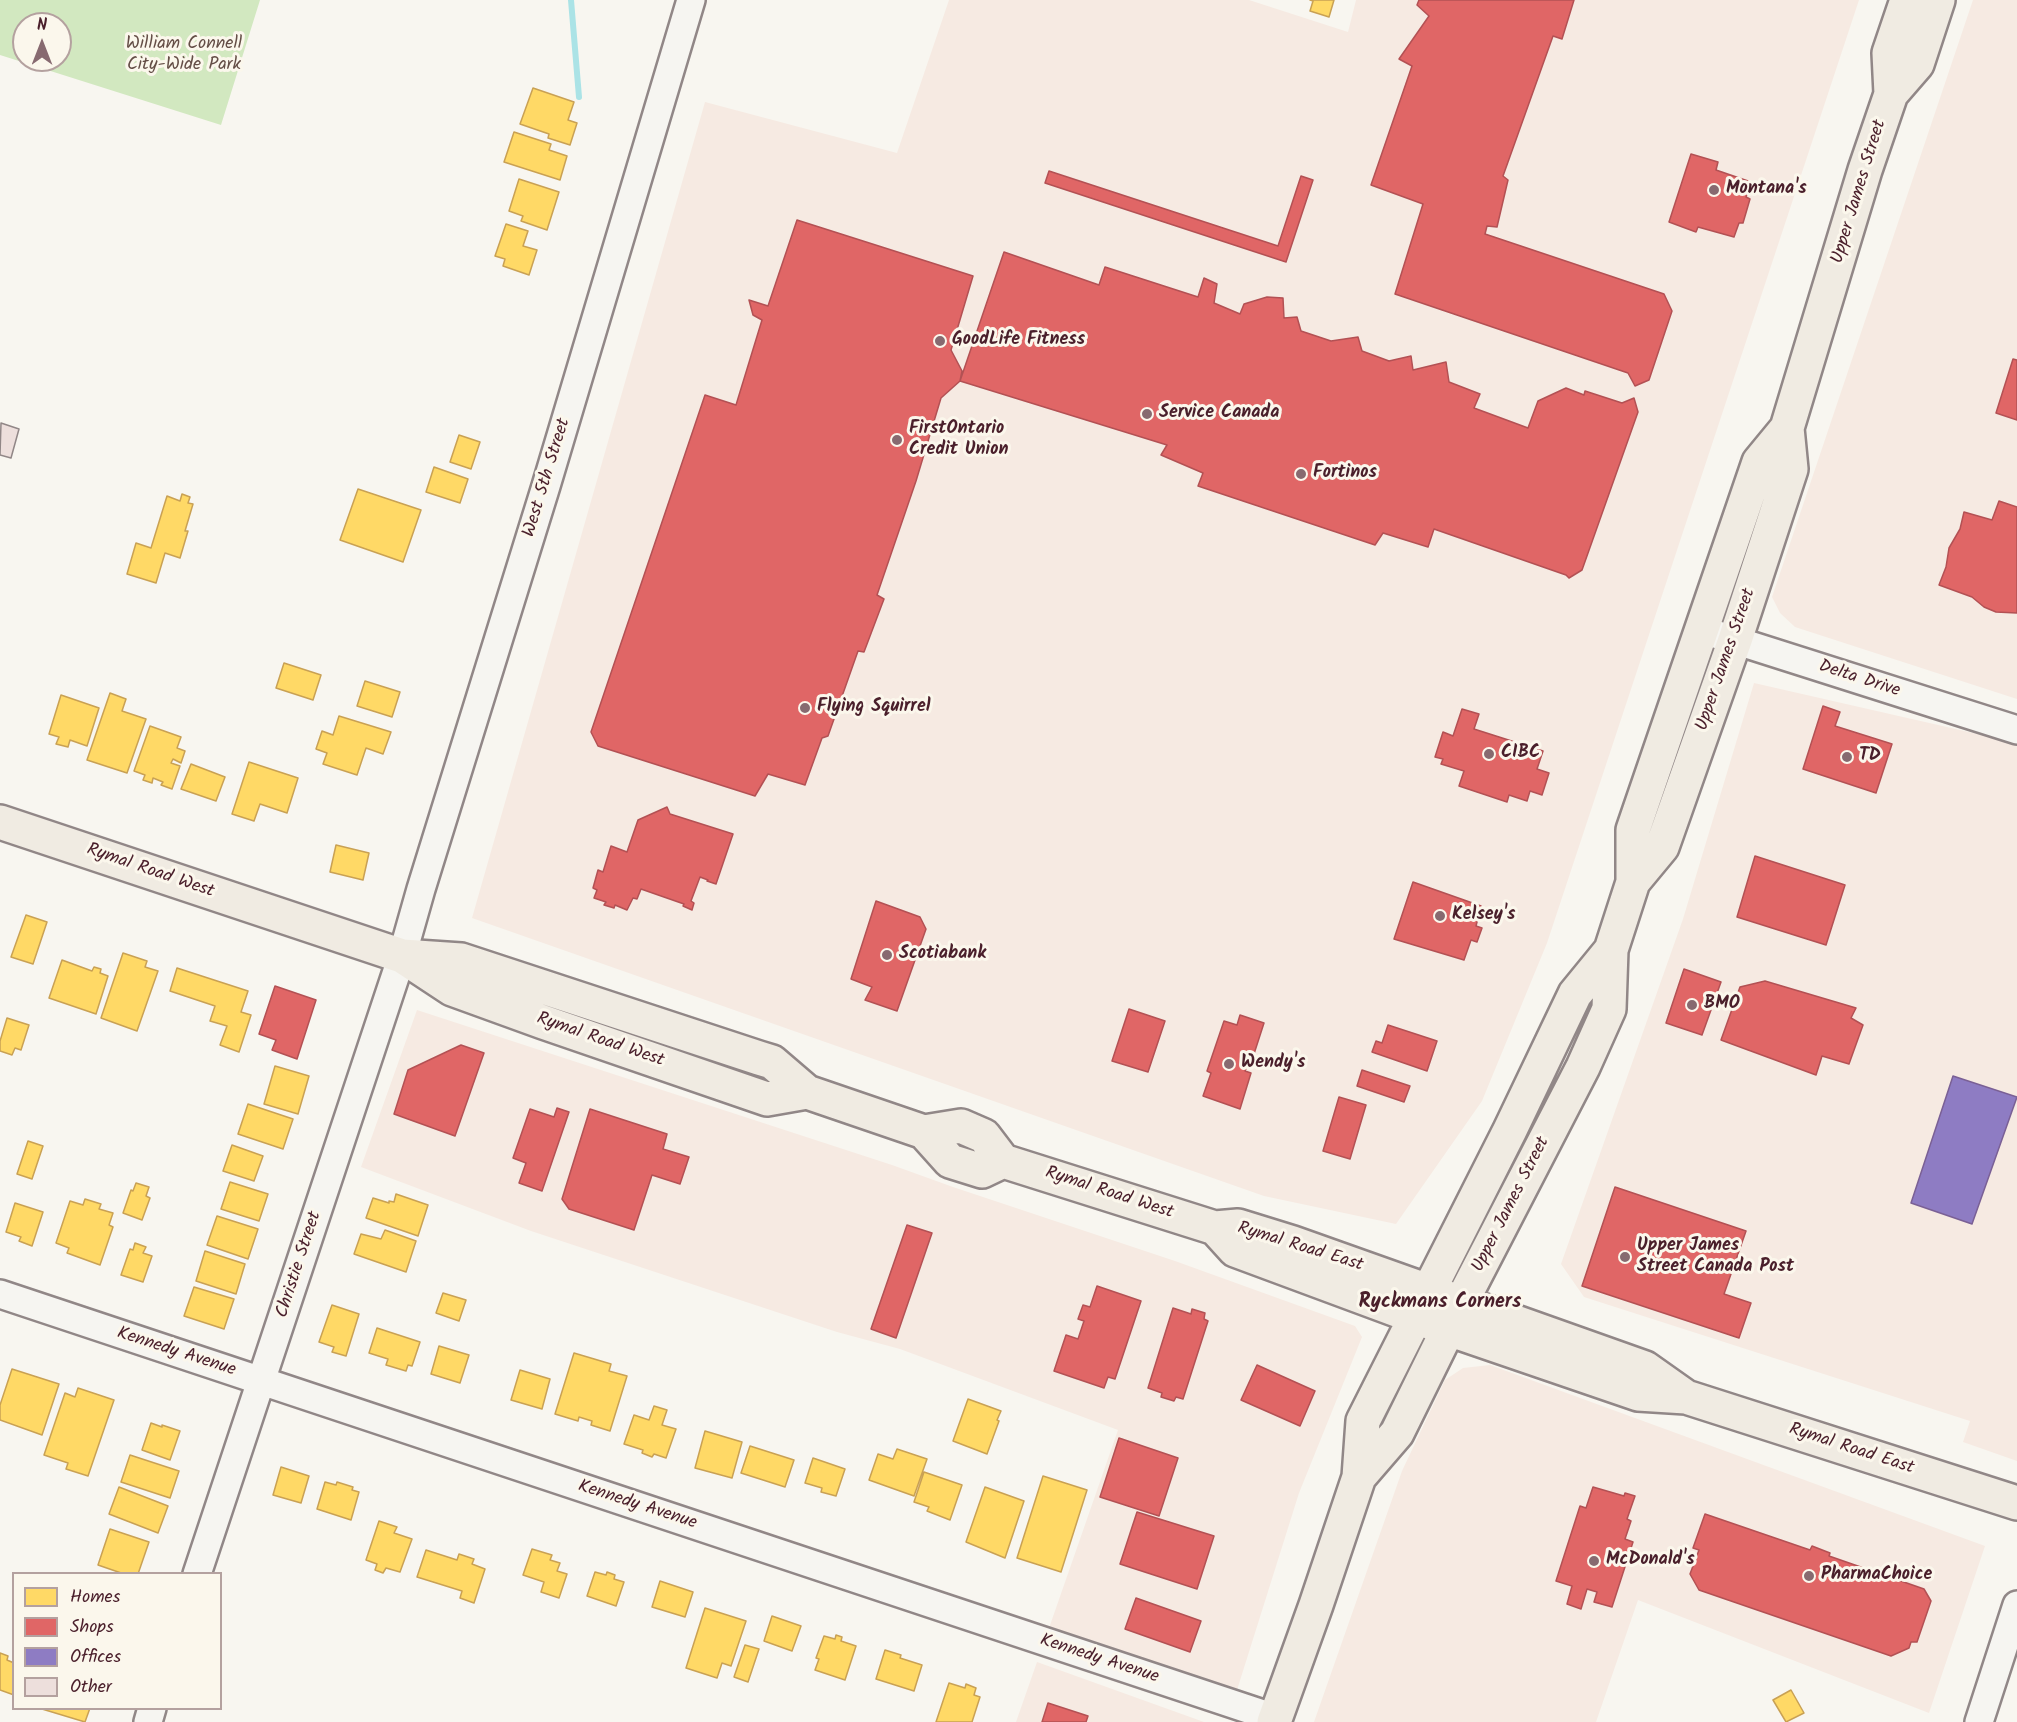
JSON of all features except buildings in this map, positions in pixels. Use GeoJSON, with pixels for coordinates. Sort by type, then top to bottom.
{"type":"FeatureCollection","features":[{"type":"Feature","properties":{"kind":"main road","name":"Upper James Street"},"geometry":{"type":"LineString","coordinates":[[1633,882],[1662,847],[1736,640],[1791,469],[1787,428],[1865,170],[1891,94],[1889,53],[1906,0]]}},
{"type":"Feature","properties":{"kind":"main road","name":"Upper James Street"},"geometry":{"type":"LineString","coordinates":[[1891,94],[1917,64],[1938,0]]}},
{"type":"Feature","properties":{"kind":"main road","name":"Upper James Street"},"geometry":{"type":"LineString","coordinates":[[1359,1477],[1397,1433],[1454,1316],[1583,1066],[1609,1009],[1611,950],[1633,882],[1633,830],[1759,462],[1787,428]]}},
{"type":"Feature","properties":{"kind":"main road","name":"Rymal Road West"},"geometry":{"type":"LineString","coordinates":[[0,822],[402,956],[452,989],[767,1099],[807,1092],[924,1132],[960,1126],[984,1136],[1003,1161],[1215,1228]]}},
{"type":"Feature","properties":{"kind":"main road","name":"Upper James Street"},"geometry":{"type":"LineString","coordinates":[[1274,1720],[1359,1477],[1363,1421],[1510,1130],[1575,994],[1611,950]]}},
{"type":"Feature","properties":{"kind":"main road","name":"Rymal Road East"},"geometry":{"type":"LineString","coordinates":[[1215,1228],[1235,1250],[1423,1303],[1454,1316],[1645,1368],[1686,1397],[2017,1503]]}},
{"type":"Feature","properties":{"kind":"street","name":"West 5th Street"},"geometry":{"type":"LineString","coordinates":[[402,956],[692,0]]}},
{"type":"Feature","properties":{"kind":"street","name":"Delta Drive"},"geometry":{"type":"LineString","coordinates":[[1701,630],[2017,730]]}},
{"type":"Feature","properties":{"kind":"street","name":"Christie Street"},"geometry":{"type":"LineString","coordinates":[[198,1572],[402,956]]}},
{"type":"Feature","properties":{"kind":"street","name":"Kennedy Avenue"},"geometry":{"type":"LineString","coordinates":[[0,1294],[1274,1720]]}},
{"type":"Feature","properties":{"kind":"street"},"geometry":{"type":"LineString","coordinates":[[1979,1722],[2017,1605]]}},
{"type":"Feature","properties":{"kind":"shaded area"},"geometry":{"type":"Polygon","coordinates":[[[949,0],[1249,0],[1348,32],[1356,0],[1859,0],[1547,943],[1482,1101],[1396,1224],[1264,1196],[472,918],[705,102],[897,153],[949,0]]]}},
{"type":"Feature","properties":{"kind":"shaded area"},"geometry":{"type":"Polygon","coordinates":[[[1973,0],[2017,0],[2017,699],[1795,627],[1780,613],[1772,597],[1973,0]]]}},
{"type":"Feature","properties":{"kind":"shaded area"},"geometry":{"type":"Polygon","coordinates":[[[1754,683],[2017,743],[2017,1461],[1963,1442],[1970,1421],[1584,1297],[1561,1264],[1683,919],[1754,683]]]}},
{"type":"Feature","properties":{"kind":"shaded area"},"geometry":{"type":"Polygon","coordinates":[[[417,1010],[892,1165],[1175,1261],[1355,1326],[1362,1337],[1299,1493],[1237,1690],[1048,1631],[1118,1430],[900,1349],[837,1332],[531,1231],[361,1167],[417,1010]]]}},
{"type":"Feature","properties":{"kind":"shaded area"},"geometry":{"type":"Polygon","coordinates":[[[1490,1365],[1985,1546],[1929,1713],[1638,1600],[1596,1722],[1314,1722],[1402,1471],[1445,1380],[1463,1368],[1490,1365]]]}},
{"type":"Feature","properties":{"kind":"shaded area"},"geometry":{"type":"Polygon","coordinates":[[[1037,1662],[1204,1722],[1016,1722],[1037,1662]]]}},
{"type":"Feature","properties":{"kind":"green space","name":"William Connell City-Wide Park"},"geometry":{"type":"Polygon","coordinates":[[[0,0],[260,0],[221,125],[54,72],[72,72],[72,12],[12,12],[12,59],[0,55],[0,0]]]}},
{"type":"Feature","properties":{"kind":"waterway"},"geometry":{"type":"LineString","coordinates":[[571,0],[579,97]]}},
{"type":"Feature","properties":{"kind":"place","name":"Montana's"},"geometry":{"type":"Point","coordinates":[1714,190]}},
{"type":"Feature","properties":{"kind":"place","name":"GoodLife Fitness"},"geometry":{"type":"Point","coordinates":[940,341]}},
{"type":"Feature","properties":{"kind":"place","name":"Service Canada"},"geometry":{"type":"Point","coordinates":[1147,414]}},
{"type":"Feature","properties":{"kind":"place","name":"FirstOntario Credit Union"},"geometry":{"type":"Point","coordinates":[897,440]}},
{"type":"Feature","properties":{"kind":"place","name":"Fortinos"},"geometry":{"type":"Point","coordinates":[1301,474]}},
{"type":"Feature","properties":{"kind":"place","name":"Flying Squirrel"},"geometry":{"type":"Point","coordinates":[805,708]}},
{"type":"Feature","properties":{"kind":"place","name":"CIBC"},"geometry":{"type":"Point","coordinates":[1489,754]}},
{"type":"Feature","properties":{"kind":"place","name":"TD"},"geometry":{"type":"Point","coordinates":[1847,757]}},
{"type":"Feature","properties":{"kind":"place","name":"Kelsey's"},"geometry":{"type":"Point","coordinates":[1440,916]}},
{"type":"Feature","properties":{"kind":"place","name":"Scotiabank"},"geometry":{"type":"Point","coordinates":[887,955]}},
{"type":"Feature","properties":{"kind":"place","name":"BMO"},"geometry":{"type":"Point","coordinates":[1692,1005]}},
{"type":"Feature","properties":{"kind":"place","name":"Wendy's"},"geometry":{"type":"Point","coordinates":[1229,1064]}},
{"type":"Feature","properties":{"kind":"place","name":"Upper James Street Canada Post"},"geometry":{"type":"Point","coordinates":[1625,1257]}},
{"type":"Feature","properties":{"kind":"place","name":"McDonald's"},"geometry":{"type":"Point","coordinates":[1594,1561]}},
{"type":"Feature","properties":{"kind":"place","name":"PharmaChoice"},"geometry":{"type":"Point","coordinates":[1809,1576]}},
{"type":"Feature","properties":{"kind":"district","name":"Ryckmans Corners"},"geometry":{"type":"Point","coordinates":[1440,1304]}}]}
